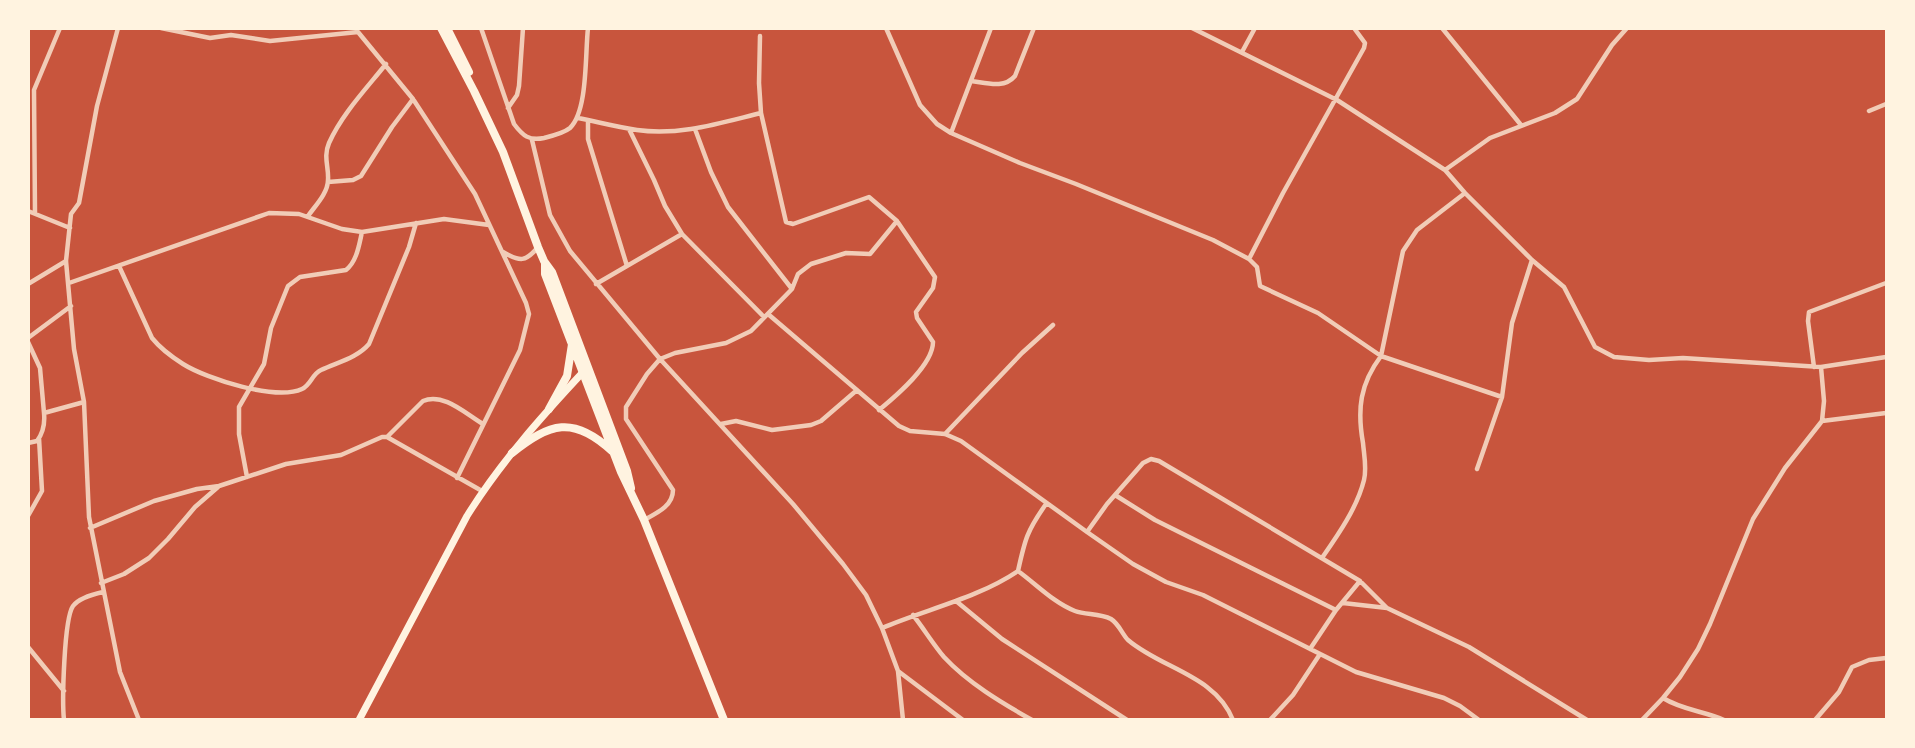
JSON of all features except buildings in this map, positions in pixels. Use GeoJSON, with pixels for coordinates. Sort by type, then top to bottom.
{"type":"FeatureCollection","features":[{"type":"Feature","properties":{"kind":"highway"},"geometry":{"type":"LineString","coordinates":[[441,28],[503,152],[538,247],[552,272],[621,472],[631,488]]}},
{"type":"Feature","properties":{"kind":"highway"},"geometry":{"type":"LineString","coordinates":[[447,28],[471,78],[474,91]]}},
{"type":"Feature","properties":{"kind":"highway"},"geometry":{"type":"LineString","coordinates":[[544,261],[545,274],[627,471],[631,488],[724,720]]}},
{"type":"Feature","properties":{"kind":"highway"},"geometry":{"type":"LineString","coordinates":[[549,409],[567,376],[572,341]]}},
{"type":"Feature","properties":{"kind":"highway"},"geometry":{"type":"LineString","coordinates":[[512,453],[538,434],[566,427],[595,436],[614,452]]}},
{"type":"Feature","properties":{"kind":"main road"},"geometry":{"type":"LineString","coordinates":[[359,720],[482,491],[549,409],[586,369]]}},
{"type":"Feature","properties":{"kind":"street"},"geometry":{"type":"LineString","coordinates":[[35,213],[34,90],[60,28]]}},
{"type":"Feature","properties":{"kind":"street"},"geometry":{"type":"LineString","coordinates":[[118,28],[97,106],[79,203],[71,214],[66,261],[77,368],[84,402],[90,528],[120,672],[139,720]]}},
{"type":"Feature","properties":{"kind":"street"},"geometry":{"type":"LineString","coordinates":[[161,28],[210,38],[231,35],[270,41],[357,30],[413,99],[475,194],[529,314],[520,350],[506,383],[483,424],[458,478]]}},
{"type":"Feature","properties":{"kind":"street"},"geometry":{"type":"LineString","coordinates":[[231,35],[235,28]]}},
{"type":"Feature","properties":{"kind":"street"},"geometry":{"type":"LineString","coordinates":[[481,28],[514,124],[522,135],[532,140],[550,137],[568,130],[578,118],[582,102],[588,28]]}},
{"type":"Feature","properties":{"kind":"street"},"geometry":{"type":"LineString","coordinates":[[508,108],[517,95],[519,86],[523,28]]}},
{"type":"Feature","properties":{"kind":"street"},"geometry":{"type":"LineString","coordinates":[[886,28],[920,105],[937,124],[951,134],[1020,164],[1076,184],[1213,240],[1249,259],[1257,267],[1260,286],[1318,313],[1381,356],[1502,397]]}},
{"type":"Feature","properties":{"kind":"street"},"geometry":{"type":"LineString","coordinates":[[951,134],[991,28]]}},
{"type":"Feature","properties":{"kind":"street"},"geometry":{"type":"LineString","coordinates":[[971,81],[1003,85],[1010,82],[1015,76],[1034,28]]}},
{"type":"Feature","properties":{"kind":"street"},"geometry":{"type":"LineString","coordinates":[[1191,28],[1337,100],[1445,170],[1532,260],[1564,287],[1594,347],[1614,357],[1649,360],[1683,358],[1814,367],[1887,357]]}},
{"type":"Feature","properties":{"kind":"street"},"geometry":{"type":"LineString","coordinates":[[1242,52],[1255,28]]}},
{"type":"Feature","properties":{"kind":"street"},"geometry":{"type":"LineString","coordinates":[[1249,259],[1314,135],[1337,100],[1365,46],[1354,28]]}},
{"type":"Feature","properties":{"kind":"street"},"geometry":{"type":"LineString","coordinates":[[1442,28],[1521,125]]}},
{"type":"Feature","properties":{"kind":"street"},"geometry":{"type":"LineString","coordinates":[[1445,170],[1478,145],[1521,125],[1555,113],[1577,99],[1612,45],[1627,28]]}},
{"type":"Feature","properties":{"kind":"street"},"geometry":{"type":"LineString","coordinates":[[760,36],[761,113],[786,222],[793,224],[869,197],[897,221],[935,277],[933,288],[916,312],[917,318],[933,342],[930,355],[905,387],[879,410]]}},
{"type":"Feature","properties":{"kind":"street"},"geometry":{"type":"LineString","coordinates":[[308,216],[328,182],[325,155],[329,144],[349,109],[386,64]]}},
{"type":"Feature","properties":{"kind":"street"},"geometry":{"type":"LineString","coordinates":[[328,182],[353,180],[361,176],[392,126],[413,99]]}},
{"type":"Feature","properties":{"kind":"street"},"geometry":{"type":"LineString","coordinates":[[1869,111],[1887,104]]}},
{"type":"Feature","properties":{"kind":"street"},"geometry":{"type":"LineString","coordinates":[[578,118],[629,129],[660,131],[695,129],[761,113]]}},
{"type":"Feature","properties":{"kind":"street"},"geometry":{"type":"LineString","coordinates":[[588,120],[588,139],[627,266]]}},
{"type":"Feature","properties":{"kind":"street"},"geometry":{"type":"LineString","coordinates":[[629,129],[664,206],[682,234],[766,315],[891,420],[910,431],[945,434],[961,441],[1046,504],[1133,564],[1166,582],[1203,596],[1356,672],[1444,698],[1479,720]]}},
{"type":"Feature","properties":{"kind":"street"},"geometry":{"type":"LineString","coordinates":[[695,129],[711,172],[728,207],[792,288]]}},
{"type":"Feature","properties":{"kind":"street"},"geometry":{"type":"LineString","coordinates":[[532,140],[544,198],[553,222],[570,251],[660,359],[793,504],[866,595],[882,628],[898,671],[903,717],[909,720]]}},
{"type":"Feature","properties":{"kind":"street"},"geometry":{"type":"LineString","coordinates":[[1323,558],[1349,516],[1364,480],[1365,454],[1360,419],[1362,396],[1364,385],[1381,356],[1403,251],[1417,230],[1465,193]]}},
{"type":"Feature","properties":{"kind":"street"},"geometry":{"type":"LineString","coordinates":[[28,211],[70,228]]}},
{"type":"Feature","properties":{"kind":"street"},"geometry":{"type":"LineString","coordinates":[[69,283],[222,231],[260,215],[289,213],[308,216],[342,229],[362,232],[444,219],[489,225]]}},
{"type":"Feature","properties":{"kind":"street"},"geometry":{"type":"LineString","coordinates":[[644,520],[670,502],[673,490],[626,419],[624,412],[647,374],[660,359],[675,353],[726,343],[751,331],[792,288],[798,274],[811,264],[846,253],[870,254],[897,221]]}},
{"type":"Feature","properties":{"kind":"street"},"geometry":{"type":"LineString","coordinates":[[119,266],[152,338],[158,345],[194,370],[273,392],[301,389],[308,385],[318,371],[363,350],[373,336],[409,247],[416,223]]}},
{"type":"Feature","properties":{"kind":"street"},"geometry":{"type":"LineString","coordinates":[[247,477],[237,421],[239,406],[267,357],[272,328],[288,286],[300,277],[346,270],[354,259],[362,232]]}},
{"type":"Feature","properties":{"kind":"street"},"geometry":{"type":"LineString","coordinates":[[596,284],[682,234]]}},
{"type":"Feature","properties":{"kind":"street"},"geometry":{"type":"LineString","coordinates":[[501,251],[518,260],[531,256],[538,247]]}},
{"type":"Feature","properties":{"kind":"street"},"geometry":{"type":"LineString","coordinates":[[1477,469],[1502,397],[1512,323],[1532,260]]}},
{"type":"Feature","properties":{"kind":"street"},"geometry":{"type":"LineString","coordinates":[[28,284],[66,261]]}},
{"type":"Feature","properties":{"kind":"street"},"geometry":{"type":"LineString","coordinates":[[1814,367],[1808,321],[1809,312],[1887,283]]}},
{"type":"Feature","properties":{"kind":"street"},"geometry":{"type":"LineString","coordinates":[[28,443],[37,441],[39,438],[43,429],[44,413],[40,368],[28,340],[71,306]]}},
{"type":"Feature","properties":{"kind":"street"},"geometry":{"type":"LineString","coordinates":[[945,434],[1022,353],[1053,326]]}},
{"type":"Feature","properties":{"kind":"street"},"geometry":{"type":"LineString","coordinates":[[1642,720],[1663,699],[1698,649],[1753,519],[1781,475],[1822,421],[1824,401],[1821,367]]}},
{"type":"Feature","properties":{"kind":"street"},"geometry":{"type":"LineString","coordinates":[[721,424],[736,421],[772,430],[811,425],[821,421],[857,390]]}},
{"type":"Feature","properties":{"kind":"street"},"geometry":{"type":"LineString","coordinates":[[90,528],[154,501],[197,489],[219,486],[286,464],[341,454],[373,440],[387,437],[423,401],[429,398],[436,397],[444,400],[483,424]]}},
{"type":"Feature","properties":{"kind":"street"},"geometry":{"type":"LineString","coordinates":[[44,413],[84,402]]}},
{"type":"Feature","properties":{"kind":"street"},"geometry":{"type":"LineString","coordinates":[[1822,421],[1887,413]]}},
{"type":"Feature","properties":{"kind":"street"},"geometry":{"type":"LineString","coordinates":[[387,437],[482,491]]}},
{"type":"Feature","properties":{"kind":"street"},"geometry":{"type":"LineString","coordinates":[[28,516],[42,491],[39,438]]}},
{"type":"Feature","properties":{"kind":"street"},"geometry":{"type":"LineString","coordinates":[[1087,532],[1115,495],[1143,464],[1155,460],[1169,466],[1360,581],[1387,608]]}},
{"type":"Feature","properties":{"kind":"street"},"geometry":{"type":"LineString","coordinates":[[101,583],[124,574],[149,558],[195,507],[219,486]]}},
{"type":"Feature","properties":{"kind":"street"},"geometry":{"type":"LineString","coordinates":[[1115,495],[1155,520],[1336,610]]}},
{"type":"Feature","properties":{"kind":"street"},"geometry":{"type":"LineString","coordinates":[[1018,571],[1024,539],[1046,504]]}},
{"type":"Feature","properties":{"kind":"street"},"geometry":{"type":"LineString","coordinates":[[882,628],[956,601],[1018,571]]}},
{"type":"Feature","properties":{"kind":"street"},"geometry":{"type":"LineString","coordinates":[[1018,571],[1077,612],[1109,618],[1115,622],[1127,639],[1209,687],[1221,699],[1233,720]]}},
{"type":"Feature","properties":{"kind":"street"},"geometry":{"type":"LineString","coordinates":[[1310,649],[1336,610],[1360,581]]}},
{"type":"Feature","properties":{"kind":"street"},"geometry":{"type":"LineString","coordinates":[[64,720],[67,634],[72,608],[78,602],[103,592]]}},
{"type":"Feature","properties":{"kind":"street"},"geometry":{"type":"LineString","coordinates":[[956,601],[1002,639],[1127,720]]}},
{"type":"Feature","properties":{"kind":"street"},"geometry":{"type":"LineString","coordinates":[[1343,603],[1387,608],[1469,647],[1587,720]]}},
{"type":"Feature","properties":{"kind":"street"},"geometry":{"type":"LineString","coordinates":[[913,615],[954,667],[1008,707],[1032,720]]}},
{"type":"Feature","properties":{"kind":"street"},"geometry":{"type":"LineString","coordinates":[[28,647],[64,691]]}},
{"type":"Feature","properties":{"kind":"street"},"geometry":{"type":"LineString","coordinates":[[1270,720],[1293,695],[1320,654]]}},
{"type":"Feature","properties":{"kind":"street"},"geometry":{"type":"LineString","coordinates":[[1815,720],[1839,692],[1852,667],[1869,660],[1887,658]]}},
{"type":"Feature","properties":{"kind":"street"},"geometry":{"type":"LineString","coordinates":[[898,671],[963,720]]}},
{"type":"Feature","properties":{"kind":"street"},"geometry":{"type":"LineString","coordinates":[[1663,699],[1724,720]]}}]}
